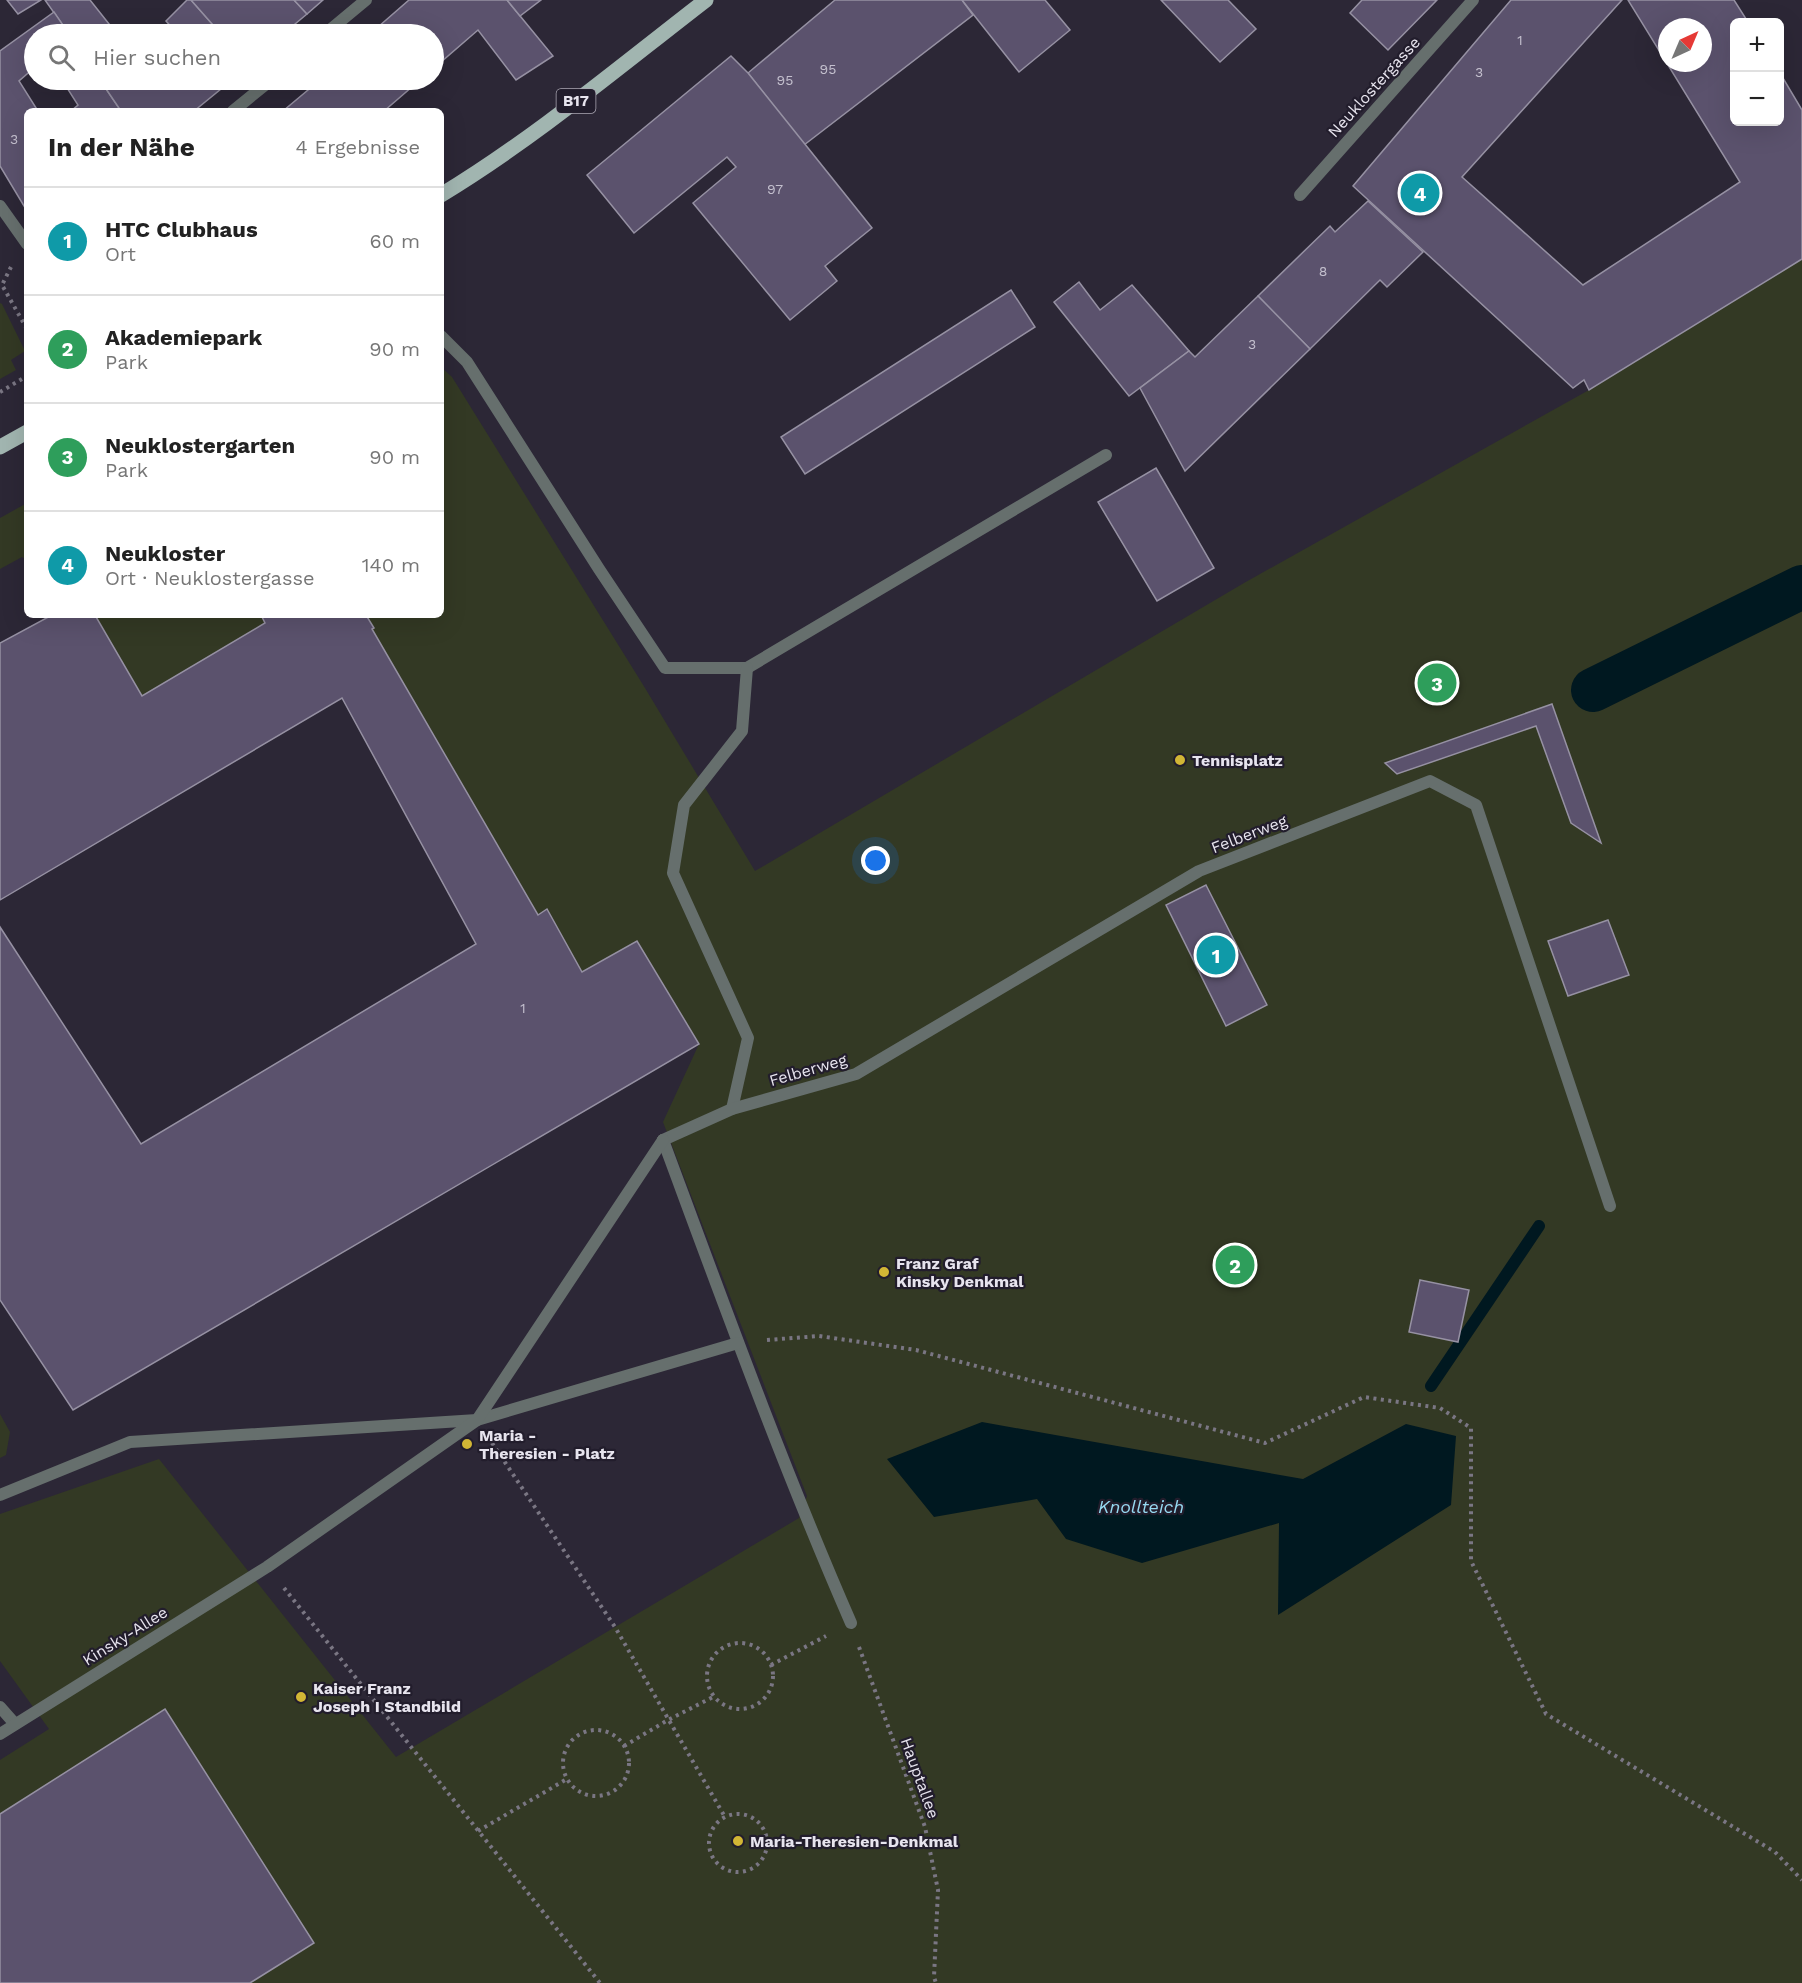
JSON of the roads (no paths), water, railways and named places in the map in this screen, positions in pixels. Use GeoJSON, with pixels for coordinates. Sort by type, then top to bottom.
{"type":"FeatureCollection","features":[{"type":"Feature","properties":{"kind":"main road","name":"B17"},"geometry":{"type":"LineString","coordinates":[[444,193],[542,128],[706,0]]}},
{"type":"Feature","properties":{"kind":"main road"},"geometry":{"type":"LineString","coordinates":[[0,447],[24,434]]}},
{"type":"Feature","properties":{"kind":"street"},"geometry":{"type":"LineString","coordinates":[[337,24],[366,0]]}},
{"type":"Feature","properties":{"kind":"street","name":"Neuklostergasse"},"geometry":{"type":"LineString","coordinates":[[1300,195],[1473,0]]}},
{"type":"Feature","properties":{"kind":"street"},"geometry":{"type":"LineString","coordinates":[[237,108],[259,90]]}},
{"type":"Feature","properties":{"kind":"street"},"geometry":{"type":"LineString","coordinates":[[0,206],[24,240]]}},
{"type":"Feature","properties":{"kind":"street"},"geometry":{"type":"LineString","coordinates":[[444,339],[467,362],[599,569],[666,668],[747,668],[1106,455]]}},
{"type":"Feature","properties":{"kind":"street"},"geometry":{"type":"LineString","coordinates":[[732,1109],[748,1038],[673,873],[684,805],[742,732],[747,668]]}},
{"type":"Feature","properties":{"kind":"street","name":"Felberweg"},"geometry":{"type":"LineString","coordinates":[[663,1140],[732,1109],[856,1074],[1198,871],[1430,781],[1476,805],[1610,1206]]}},
{"type":"Feature","properties":{"kind":"street"},"geometry":{"type":"LineString","coordinates":[[663,1140],[805,1519],[851,1623]]}},
{"type":"Feature","properties":{"kind":"street"},"geometry":{"type":"LineString","coordinates":[[477,1420],[663,1140]]}},
{"type":"Feature","properties":{"kind":"street"},"geometry":{"type":"LineString","coordinates":[[0,1495],[130,1442],[477,1420],[738,1342]]}},
{"type":"Feature","properties":{"kind":"street","name":"Kinsky-Allee"},"geometry":{"type":"LineString","coordinates":[[0,1734],[267,1567],[477,1420]]}},
{"type":"Feature","properties":{"kind":"street"},"geometry":{"type":"LineString","coordinates":[[0,1707],[15,1724]]}},
{"type":"Feature","properties":{"kind":"water","name":"Knollteich"},"geometry":{"type":"Polygon","coordinates":[[[982,1422],[1303,1479],[1406,1424],[1456,1436],[1451,1505],[1278,1615],[1279,1523],[1142,1563],[1066,1539],[1037,1499],[934,1517],[887,1459],[982,1422]]]}},
{"type":"Feature","properties":{"kind":"waterway"},"geometry":{"type":"LineString","coordinates":[[1593,690],[1802,587]]}},
{"type":"Feature","properties":{"kind":"waterway"},"geometry":{"type":"LineString","coordinates":[[1431,1386],[1539,1226]]}},
{"type":"Feature","properties":{"kind":"place","name":"Neukloster"},"geometry":{"type":"Point","coordinates":[1420,193]}},
{"type":"Feature","properties":{"kind":"place","name":"Neuklostergarten"},"geometry":{"type":"Point","coordinates":[1437,683]}},
{"type":"Feature","properties":{"kind":"place","name":"Tennisplatz"},"geometry":{"type":"Point","coordinates":[1180,760]}},
{"type":"Feature","properties":{"kind":"place","name":"HTC Clubhaus"},"geometry":{"type":"Point","coordinates":[1216,955]}},
{"type":"Feature","properties":{"kind":"place","name":"Akademiepark"},"geometry":{"type":"Point","coordinates":[1235,1265]}},
{"type":"Feature","properties":{"kind":"place","name":"Franz Graf Kinsky Denkmal"},"geometry":{"type":"Point","coordinates":[884,1272]}},
{"type":"Feature","properties":{"kind":"place","name":"Maria - Theresien - Platz"},"geometry":{"type":"Point","coordinates":[467,1444]}},
{"type":"Feature","properties":{"kind":"place","name":"Kaiser Franz Joseph I Standbild"},"geometry":{"type":"Point","coordinates":[301,1697]}},
{"type":"Feature","properties":{"kind":"place","name":"Maria-Theresien-Denkmal"},"geometry":{"type":"Point","coordinates":[738,1841]}}]}
